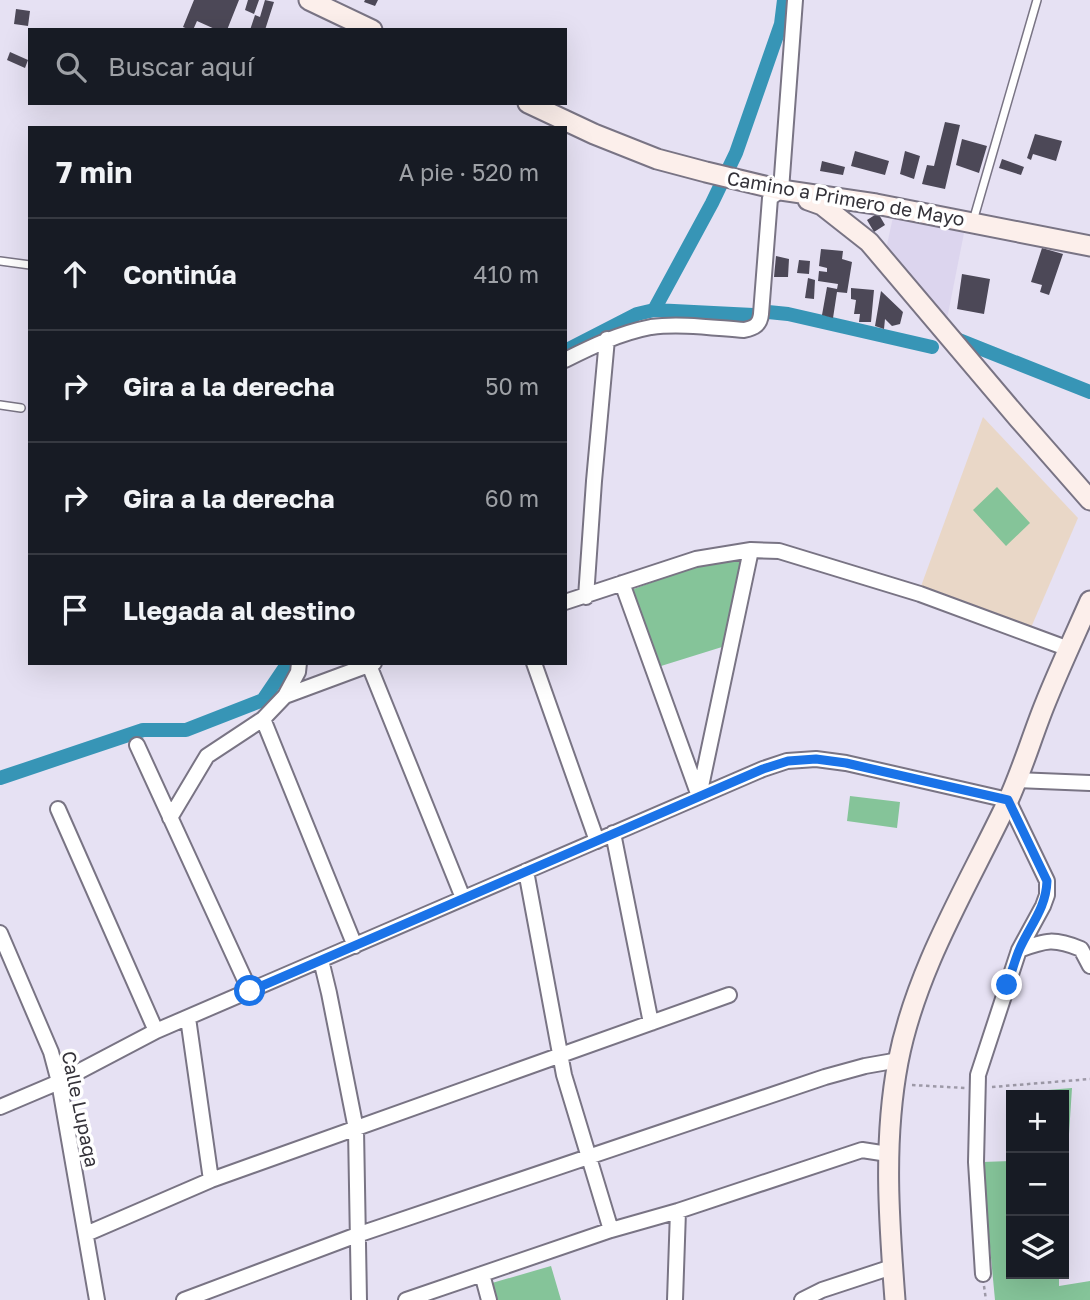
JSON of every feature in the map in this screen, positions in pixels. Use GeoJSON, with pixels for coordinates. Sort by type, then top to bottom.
{"type":"FeatureCollection","features":[{"type":"Feature","properties":{"kind":"street"},"geometry":{"type":"LineString","coordinates":[[309,0],[368,28]]}},
{"type":"Feature","properties":{"kind":"street"},"geometry":{"type":"LineString","coordinates":[[567,359],[607,339],[652,327],[744,330],[757,324],[760,318],[770,198],[781,190],[795,0]]}},
{"type":"Feature","properties":{"kind":"street","name":"Camino a Primero de Mayo"},"geometry":{"type":"LineString","coordinates":[[532,105],[657,159],[781,190],[876,204],[1090,246]]}},
{"type":"Feature","properties":{"kind":"street"},"geometry":{"type":"LineString","coordinates":[[781,190],[822,205],[869,242],[1090,500]]}},
{"type":"Feature","properties":{"kind":"street"},"geometry":{"type":"LineString","coordinates":[[586,597],[607,339]]}},
{"type":"Feature","properties":{"kind":"street"},"geometry":{"type":"LineString","coordinates":[[567,602],[696,559],[751,550],[779,551],[920,594],[1069,649]]}},
{"type":"Feature","properties":{"kind":"street"},"geometry":{"type":"LineString","coordinates":[[699,796],[751,550]]}},
{"type":"Feature","properties":{"kind":"street"},"geometry":{"type":"LineString","coordinates":[[622,583],[699,796]]}},
{"type":"Feature","properties":{"kind":"street"},"geometry":{"type":"LineString","coordinates":[[895,1300],[888,1154],[891,1104],[910,1017],[927,969],[1008,800],[1046,701],[1090,601]]}},
{"type":"Feature","properties":{"kind":"street"},"geometry":{"type":"LineString","coordinates":[[170,818],[207,756],[263,719],[285,696],[298,672],[299,665]]}},
{"type":"Feature","properties":{"kind":"street"},"geometry":{"type":"LineString","coordinates":[[285,696],[369,665]]}},
{"type":"Feature","properties":{"kind":"street"},"geometry":{"type":"LineString","coordinates":[[372,665],[463,898]]}},
{"type":"Feature","properties":{"kind":"street"},"geometry":{"type":"LineString","coordinates":[[535,665],[597,841]]}},
{"type":"Feature","properties":{"kind":"street"},"geometry":{"type":"LineString","coordinates":[[263,719],[355,946]]}},
{"type":"Feature","properties":{"kind":"street"},"geometry":{"type":"LineString","coordinates":[[137,745],[250,991]]}},
{"type":"Feature","properties":{"kind":"street"},"geometry":{"type":"LineString","coordinates":[[0,1107],[58,1082],[156,1031],[699,796],[788,761],[816,759],[846,763],[1008,800]]}},
{"type":"Feature","properties":{"kind":"street"},"geometry":{"type":"LineString","coordinates":[[1016,780],[1090,783]]}},
{"type":"Feature","properties":{"kind":"street"},"geometry":{"type":"LineString","coordinates":[[983,1274],[976,1162],[978,1075],[1019,950],[1043,906],[1047,881],[1008,800]]}},
{"type":"Feature","properties":{"kind":"street"},"geometry":{"type":"LineString","coordinates":[[58,809],[156,1031]]}},
{"type":"Feature","properties":{"kind":"street"},"geometry":{"type":"LineString","coordinates":[[613,833],[651,1023]]}},
{"type":"Feature","properties":{"kind":"street"},"geometry":{"type":"LineString","coordinates":[[526,871],[564,1075],[611,1230]]}},
{"type":"Feature","properties":{"kind":"street","name":"Calle Lupaqa"},"geometry":{"type":"LineString","coordinates":[[0,933],[51,1052],[97,1300]]}},
{"type":"Feature","properties":{"kind":"street"},"geometry":{"type":"LineString","coordinates":[[1019,950],[1052,941],[1067,943],[1082,949],[1090,966]]}},
{"type":"Feature","properties":{"kind":"street"},"geometry":{"type":"LineString","coordinates":[[321,960],[356,1129],[359,1300]]}},
{"type":"Feature","properties":{"kind":"street"},"geometry":{"type":"LineString","coordinates":[[86,1234],[211,1180],[729,995]]}},
{"type":"Feature","properties":{"kind":"street"},"geometry":{"type":"LineString","coordinates":[[188,1018],[211,1180]]}},
{"type":"Feature","properties":{"kind":"street"},"geometry":{"type":"LineString","coordinates":[[184,1300],[357,1235],[825,1077],[899,1060]]}},
{"type":"Feature","properties":{"kind":"street"},"geometry":{"type":"LineString","coordinates":[[406,1300],[611,1230],[678,1212],[862,1150],[888,1154]]}},
{"type":"Feature","properties":{"kind":"street"},"geometry":{"type":"LineString","coordinates":[[675,1300],[678,1212]]}},
{"type":"Feature","properties":{"kind":"street"},"geometry":{"type":"LineString","coordinates":[[802,1300],[821,1290],[892,1267]]}},
{"type":"Feature","properties":{"kind":"street"},"geometry":{"type":"LineString","coordinates":[[482,1274],[489,1300]]}},
{"type":"Feature","properties":{"kind":"lane"},"geometry":{"type":"LineString","coordinates":[[972,222],[1037,0]]}},
{"type":"Feature","properties":{"kind":"lane"},"geometry":{"type":"LineString","coordinates":[[0,261],[28,265]]}},
{"type":"Feature","properties":{"kind":"lane"},"geometry":{"type":"LineString","coordinates":[[0,405],[21,408]]}},
{"type":"Feature","properties":{"kind":"shaded area"},"geometry":{"type":"Polygon","coordinates":[[[893,217],[964,233],[946,324],[885,254],[893,217]]]}},
{"type":"Feature","properties":{"kind":"shaded area"},"geometry":{"type":"Polygon","coordinates":[[[983,417],[1078,518],[1030,630],[920,589],[983,417]]]}},
{"type":"Feature","properties":{"kind":"green space"},"geometry":{"type":"Polygon","coordinates":[[[997,487],[1030,523],[1006,546],[973,510],[997,487]]]}},
{"type":"Feature","properties":{"kind":"green space"},"geometry":{"type":"Polygon","coordinates":[[[742,558],[722,647],[661,666],[631,590],[702,564],[742,558]]]}},
{"type":"Feature","properties":{"kind":"green space"},"geometry":{"type":"Polygon","coordinates":[[[850,796],[900,802],[897,828],[847,821],[850,796]]]}},
{"type":"Feature","properties":{"kind":"green space"},"geometry":{"type":"Polygon","coordinates":[[[1072,1088],[1069,1134],[1069,1090],[1048,1090],[1072,1088]]]}},
{"type":"Feature","properties":{"kind":"green space"},"geometry":{"type":"Polygon","coordinates":[[[1006,1161],[1006,1279],[1059,1279],[1059,1286],[1090,1281],[1090,1300],[995,1300],[982,1162],[1006,1161]]]}},
{"type":"Feature","properties":{"kind":"green space"},"geometry":{"type":"Polygon","coordinates":[[[551,1266],[561,1300],[497,1300],[492,1283],[551,1266]]]}},
{"type":"Feature","properties":{"kind":"building"},"geometry":{"type":"Polygon","coordinates":[[[194,0],[239,0],[228,28],[213,28],[197,21],[194,28],[183,27],[194,0]]]}},
{"type":"Feature","properties":{"kind":"building"},"geometry":{"type":"Polygon","coordinates":[[[248,0],[259,0],[254,14],[245,10],[248,0]]]}},
{"type":"Feature","properties":{"kind":"building"},"geometry":{"type":"Polygon","coordinates":[[[265,0],[274,2],[266,28],[251,28],[255,15],[260,17],[265,0]]]}},
{"type":"Feature","properties":{"kind":"building"},"geometry":{"type":"Polygon","coordinates":[[[378,0],[375,6],[364,2],[378,0]]]}},
{"type":"Feature","properties":{"kind":"building"},"geometry":{"type":"Polygon","coordinates":[[[16,9],[30,11],[28,26],[14,24],[16,9]]]}},
{"type":"Feature","properties":{"kind":"building"},"geometry":{"type":"Polygon","coordinates":[[[10,52],[28,60],[25,68],[7,60],[10,52]]]}},
{"type":"Feature","properties":{"kind":"building"},"geometry":{"type":"Polygon","coordinates":[[[945,122],[960,125],[945,189],[922,184],[927,165],[934,166],[945,122]]]}},
{"type":"Feature","properties":{"kind":"building"},"geometry":{"type":"Polygon","coordinates":[[[1035,134],[1062,141],[1056,161],[1033,154],[1031,160],[1027,158],[1035,134]]]}},
{"type":"Feature","properties":{"kind":"building"},"geometry":{"type":"Polygon","coordinates":[[[962,139],[987,146],[979,173],[956,165],[962,139]]]}},
{"type":"Feature","properties":{"kind":"building"},"geometry":{"type":"Polygon","coordinates":[[[855,151],[889,161],[885,175],[851,166],[855,151]]]}},
{"type":"Feature","properties":{"kind":"building"},"geometry":{"type":"Polygon","coordinates":[[[905,151],[920,156],[914,179],[900,174],[905,151]]]}},
{"type":"Feature","properties":{"kind":"building"},"geometry":{"type":"Polygon","coordinates":[[[1002,159],[1024,167],[1021,175],[999,168],[1002,159]]]}},
{"type":"Feature","properties":{"kind":"building"},"geometry":{"type":"Polygon","coordinates":[[[822,161],[845,167],[843,175],[820,171],[822,161]]]}},
{"type":"Feature","properties":{"kind":"building"},"geometry":{"type":"Polygon","coordinates":[[[878,213],[885,225],[874,232],[867,220],[878,213]]]}},
{"type":"Feature","properties":{"kind":"building"},"geometry":{"type":"Polygon","coordinates":[[[1042,248],[1063,254],[1049,295],[1040,292],[1042,285],[1031,282],[1042,248]]]}},
{"type":"Feature","properties":{"kind":"building"},"geometry":{"type":"Polygon","coordinates":[[[821,249],[843,251],[842,259],[852,262],[847,293],[837,292],[833,318],[822,315],[827,287],[837,289],[838,284],[818,281],[819,271],[827,272],[827,268],[819,266],[821,249]]]}},
{"type":"Feature","properties":{"kind":"building"},"geometry":{"type":"Polygon","coordinates":[[[776,256],[789,259],[788,277],[774,277],[776,256]]]}},
{"type":"Feature","properties":{"kind":"building"},"geometry":{"type":"Polygon","coordinates":[[[799,260],[810,261],[809,274],[797,273],[799,260]]]}},
{"type":"Feature","properties":{"kind":"building"},"geometry":{"type":"Polygon","coordinates":[[[962,274],[990,279],[984,314],[957,309],[962,274]]]}},
{"type":"Feature","properties":{"kind":"building"},"geometry":{"type":"Polygon","coordinates":[[[808,278],[815,280],[814,299],[805,298],[808,278]]]}},
{"type":"Feature","properties":{"kind":"building"},"geometry":{"type":"Polygon","coordinates":[[[851,288],[874,290],[871,322],[859,322],[860,314],[854,314],[856,300],[851,299],[851,288]]]}},
{"type":"Feature","properties":{"kind":"building"},"geometry":{"type":"Polygon","coordinates":[[[881,291],[903,312],[900,324],[892,326],[885,319],[884,329],[875,326],[881,291]]]}},
{"type":"Feature","properties":{"kind":"waterway"},"geometry":{"type":"LineString","coordinates":[[567,350],[637,314],[654,310],[736,153],[781,24],[784,0]]}},
{"type":"Feature","properties":{"kind":"waterway"},"geometry":{"type":"LineString","coordinates":[[654,310],[788,314],[932,347]]}},
{"type":"Feature","properties":{"kind":"waterway"},"geometry":{"type":"LineString","coordinates":[[959,340],[1090,392]]}},
{"type":"Feature","properties":{"kind":"waterway"},"geometry":{"type":"LineString","coordinates":[[0,778],[143,730],[186,730],[263,700],[287,665]]}},
{"type":"Feature","properties":{"kind":"route"},"geometry":{"type":"LineString","coordinates":[[250,991],[763,769],[788,761],[816,759],[846,763],[1008,800],[1047,881],[1043,906],[1019,950],[1007,985]]}}]}
